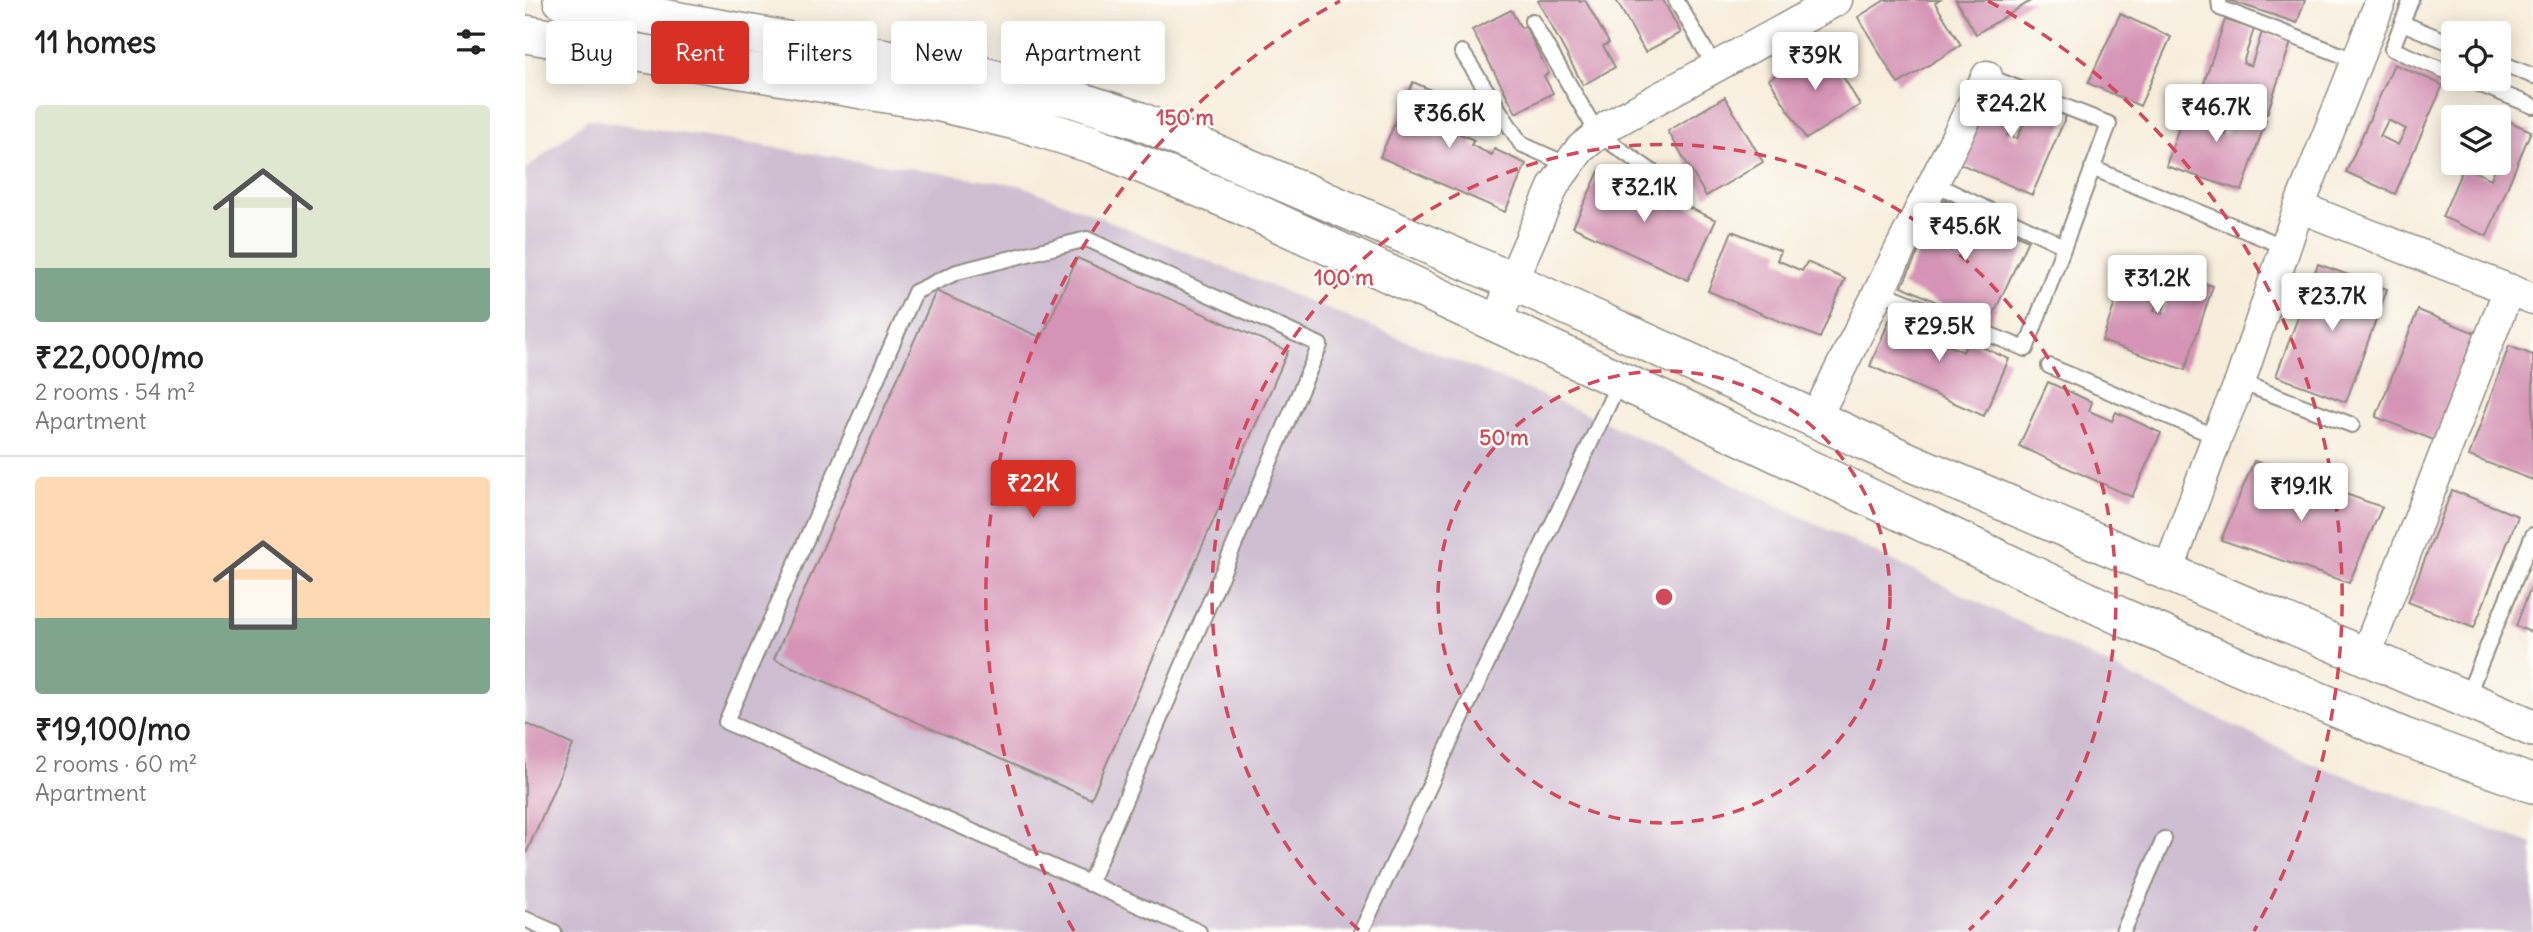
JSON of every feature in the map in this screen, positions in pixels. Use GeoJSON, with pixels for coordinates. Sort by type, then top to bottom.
{"type":"FeatureCollection","features":[{"type":"Feature","properties":{"kind":"street"},"geometry":{"type":"LineString","coordinates":[[562,0],[975,74],[1074,99],[1137,120],[1512,281],[1910,462],[2533,728]]}},
{"type":"Feature","properties":{"kind":"street"},"geometry":{"type":"LineString","coordinates":[[1496,325],[1554,185],[1580,149],[1608,126],[1837,0]]}},
{"type":"Feature","properties":{"kind":"street"},"geometry":{"type":"LineString","coordinates":[[2168,572],[2240,382],[2299,207],[2381,0]]}},
{"type":"Feature","properties":{"kind":"street"},"geometry":{"type":"LineString","coordinates":[[525,34],[941,103],[1020,122],[1094,145],[1233,202],[1704,419],[2160,634],[2404,737],[2533,784]]}},
{"type":"Feature","properties":{"kind":"street"},"geometry":{"type":"LineString","coordinates":[[1815,419],[1987,76]]}},
{"type":"Feature","properties":{"kind":"street"},"geometry":{"type":"LineString","coordinates":[[2299,207],[2521,294],[2365,657]]}},
{"type":"Feature","properties":{"kind":"lane"},"geometry":{"type":"LineString","coordinates":[[1677,0],[1715,67]]}},
{"type":"Feature","properties":{"kind":"lane"},"geometry":{"type":"LineString","coordinates":[[2219,0],[2220,8],[2357,61]]}},
{"type":"Feature","properties":{"kind":"lane"},"geometry":{"type":"LineString","coordinates":[[2411,0],[2392,49],[2441,69]]}},
{"type":"Feature","properties":{"kind":"lane"},"geometry":{"type":"LineString","coordinates":[[1532,22],[1598,134],[1680,191]]}},
{"type":"Feature","properties":{"kind":"lane"},"geometry":{"type":"LineString","coordinates":[[2402,23],[2441,39]]}},
{"type":"Feature","properties":{"kind":"lane"},"geometry":{"type":"LineString","coordinates":[[1462,52],[1521,144],[1568,165]]}},
{"type":"Feature","properties":{"kind":"lane"},"geometry":{"type":"LineString","coordinates":[[2511,67],[2533,76]]}},
{"type":"Feature","properties":{"kind":"lane"},"geometry":{"type":"LineString","coordinates":[[1879,291],[2026,349],[2109,124],[1987,76]]}},
{"type":"Feature","properties":{"kind":"lane"},"geometry":{"type":"LineString","coordinates":[[2496,91],[2533,106]]}},
{"type":"Feature","properties":{"kind":"lane"},"geometry":{"type":"LineString","coordinates":[[2092,168],[2285,247]]}},
{"type":"Feature","properties":{"kind":"lane"},"geometry":{"type":"LineString","coordinates":[[1933,183],[2064,246]]}},
{"type":"Feature","properties":{"kind":"lane"},"geometry":{"type":"LineString","coordinates":[[1089,884],[1320,345],[1087,239],[957,272],[915,292],[726,722],[1089,884],[1199,932]]}},
{"type":"Feature","properties":{"kind":"lane"},"geometry":{"type":"LineString","coordinates":[[2049,366],[2217,437]]}},
{"type":"Feature","properties":{"kind":"lane"},"geometry":{"type":"LineString","coordinates":[[1361,932],[1619,382]]}},
{"type":"Feature","properties":{"kind":"lane"},"geometry":{"type":"LineString","coordinates":[[2240,382],[2352,425]]}},
{"type":"Feature","properties":{"kind":"lane"},"geometry":{"type":"LineString","coordinates":[[2466,701],[2533,535]]}},
{"type":"Feature","properties":{"kind":"lane"},"geometry":{"type":"LineString","coordinates":[[2123,932],[2164,839]]}},
{"type":"Feature","properties":{"kind":"lane"},"geometry":{"type":"LineString","coordinates":[[525,919],[554,932]]}},
{"type":"Feature","properties":{"kind":"shaded area"},"geometry":{"type":"Polygon","coordinates":[[[588,119],[1020,185],[1595,417],[2313,764],[2533,844],[2533,932],[525,932],[525,170],[588,119]]]}},
{"type":"Feature","properties":{"kind":"building"},"geometry":{"type":"Polygon","coordinates":[[[1585,0],[1609,43],[1603,46],[1615,67],[1583,85],[1538,1],[1585,0]]]}},
{"type":"Feature","properties":{"kind":"building"},"geometry":{"type":"Polygon","coordinates":[[[1616,0],[1663,0],[1681,33],[1645,52],[1616,0]]]}},
{"type":"Feature","properties":{"kind":"building"},"geometry":{"type":"Polygon","coordinates":[[[1885,0],[1940,0],[1935,3],[1961,45],[1898,84],[1858,17],[1885,0]]]}},
{"type":"Feature","properties":{"kind":"building"},"geometry":{"type":"Polygon","coordinates":[[[1956,0],[2032,0],[1976,34],[1956,0]]]}},
{"type":"Feature","properties":{"kind":"building"},"geometry":{"type":"Polygon","coordinates":[[[2228,0],[2305,0],[2297,23],[2228,0]]]}},
{"type":"Feature","properties":{"kind":"building"},"geometry":{"type":"Polygon","coordinates":[[[1511,10],[1521,28],[1525,26],[1549,73],[1544,76],[1553,93],[1516,113],[1472,30],[1511,10]]]}},
{"type":"Feature","properties":{"kind":"building"},"geometry":{"type":"Polygon","coordinates":[[[2120,14],[2171,37],[2140,106],[2088,83],[2120,14]]]}},
{"type":"Feature","properties":{"kind":"building"},"geometry":{"type":"Polygon","coordinates":[[[2225,20],[2254,29],[2243,63],[2251,66],[2262,32],[2291,42],[2267,114],[2201,92],[2225,20]]]}},
{"type":"Feature","properties":{"kind":"building"},"geometry":{"type":"Polygon","coordinates":[[[1824,45],[1860,105],[1806,139],[1769,79],[1824,45]]]}},
{"type":"Feature","properties":{"kind":"building"},"geometry":{"type":"Polygon","coordinates":[[[2394,64],[2441,84],[2395,194],[2346,172],[2394,64]],[[2388,120],[2380,136],[2398,145],[2406,129],[2388,120]]]}},
{"type":"Feature","properties":{"kind":"building"},"geometry":{"type":"Polygon","coordinates":[[[1992,80],[2015,91],[2013,96],[2023,100],[2008,135],[2017,139],[2032,104],[2041,108],[2043,103],[2067,114],[2032,195],[1956,162],[1992,80]]]}},
{"type":"Feature","properties":{"kind":"building"},"geometry":{"type":"Polygon","coordinates":[[[1413,82],[1469,107],[1458,133],[1474,140],[1471,145],[1492,155],[1494,149],[1526,164],[1505,212],[1380,157],[1413,82]]]}},
{"type":"Feature","properties":{"kind":"building"},"geometry":{"type":"Polygon","coordinates":[[[2190,95],[2223,107],[2215,131],[2226,135],[2234,110],[2266,120],[2242,191],[2166,166],[2190,95]]]}},
{"type":"Feature","properties":{"kind":"building"},"geometry":{"type":"Polygon","coordinates":[[[1725,97],[1763,162],[1706,196],[1668,131],[1725,97]]]}},
{"type":"Feature","properties":{"kind":"building"},"geometry":{"type":"Polygon","coordinates":[[[2511,122],[2531,131],[2487,236],[2442,217],[2460,175],[2482,175],[2491,179],[2493,175],[2511,175],[2511,122]]]}},
{"type":"Feature","properties":{"kind":"building"},"geometry":{"type":"Polygon","coordinates":[[[1601,167],[1649,189],[1646,196],[1668,207],[1671,199],[1716,220],[1688,280],[1573,227],[1601,167]]]}},
{"type":"Feature","properties":{"kind":"building"},"geometry":{"type":"Polygon","coordinates":[[[1943,200],[2028,240],[1988,326],[1902,286],[1943,200]]]}},
{"type":"Feature","properties":{"kind":"building"},"geometry":{"type":"Polygon","coordinates":[[[1732,231],[1781,251],[1777,260],[1802,271],[1807,262],[1845,279],[1820,338],[1708,291],[1732,231]]]}},
{"type":"Feature","properties":{"kind":"building"},"geometry":{"type":"Polygon","coordinates":[[[1077,258],[1288,351],[1091,799],[774,659],[936,291],[1042,338],[1077,258]]]}},
{"type":"Feature","properties":{"kind":"building"},"geometry":{"type":"Polygon","coordinates":[[[2130,259],[2167,271],[2154,311],[2162,314],[2175,274],[2213,286],[2185,370],[2102,341],[2130,259]]]}},
{"type":"Feature","properties":{"kind":"building"},"geometry":{"type":"Polygon","coordinates":[[[2318,264],[2387,289],[2346,402],[2276,376],[2318,264]]]}},
{"type":"Feature","properties":{"kind":"building"},"geometry":{"type":"Polygon","coordinates":[[[1894,309],[1942,330],[1938,340],[1963,352],[1968,341],[2009,359],[1984,416],[1870,366],[1894,309]]]}},
{"type":"Feature","properties":{"kind":"building"},"geometry":{"type":"Polygon","coordinates":[[[2418,310],[2483,336],[2441,443],[2376,417],[2418,310]]]}},
{"type":"Feature","properties":{"kind":"building"},"geometry":{"type":"Polygon","coordinates":[[[2509,346],[2533,355],[2533,480],[2469,456],[2509,346]]]}},
{"type":"Feature","properties":{"kind":"building"},"geometry":{"type":"Polygon","coordinates":[[[2048,382],[2092,402],[2089,411],[2112,421],[2116,412],[2161,433],[2132,497],[2019,446],[2048,382]]]}},
{"type":"Feature","properties":{"kind":"building"},"geometry":{"type":"Polygon","coordinates":[[[2254,461],[2382,507],[2349,583],[2221,540],[2254,461]]]}},
{"type":"Feature","properties":{"kind":"building"},"geometry":{"type":"Polygon","coordinates":[[[2452,490],[2518,516],[2474,628],[2408,602],[2452,490]]]}},
{"type":"Feature","properties":{"kind":"building"},"geometry":{"type":"Polygon","coordinates":[[[2533,581],[2533,633],[2516,626],[2533,581]]]}},
{"type":"Feature","properties":{"kind":"building"},"geometry":{"type":"Polygon","coordinates":[[[525,723],[573,745],[525,856],[525,723]]]}}]}
